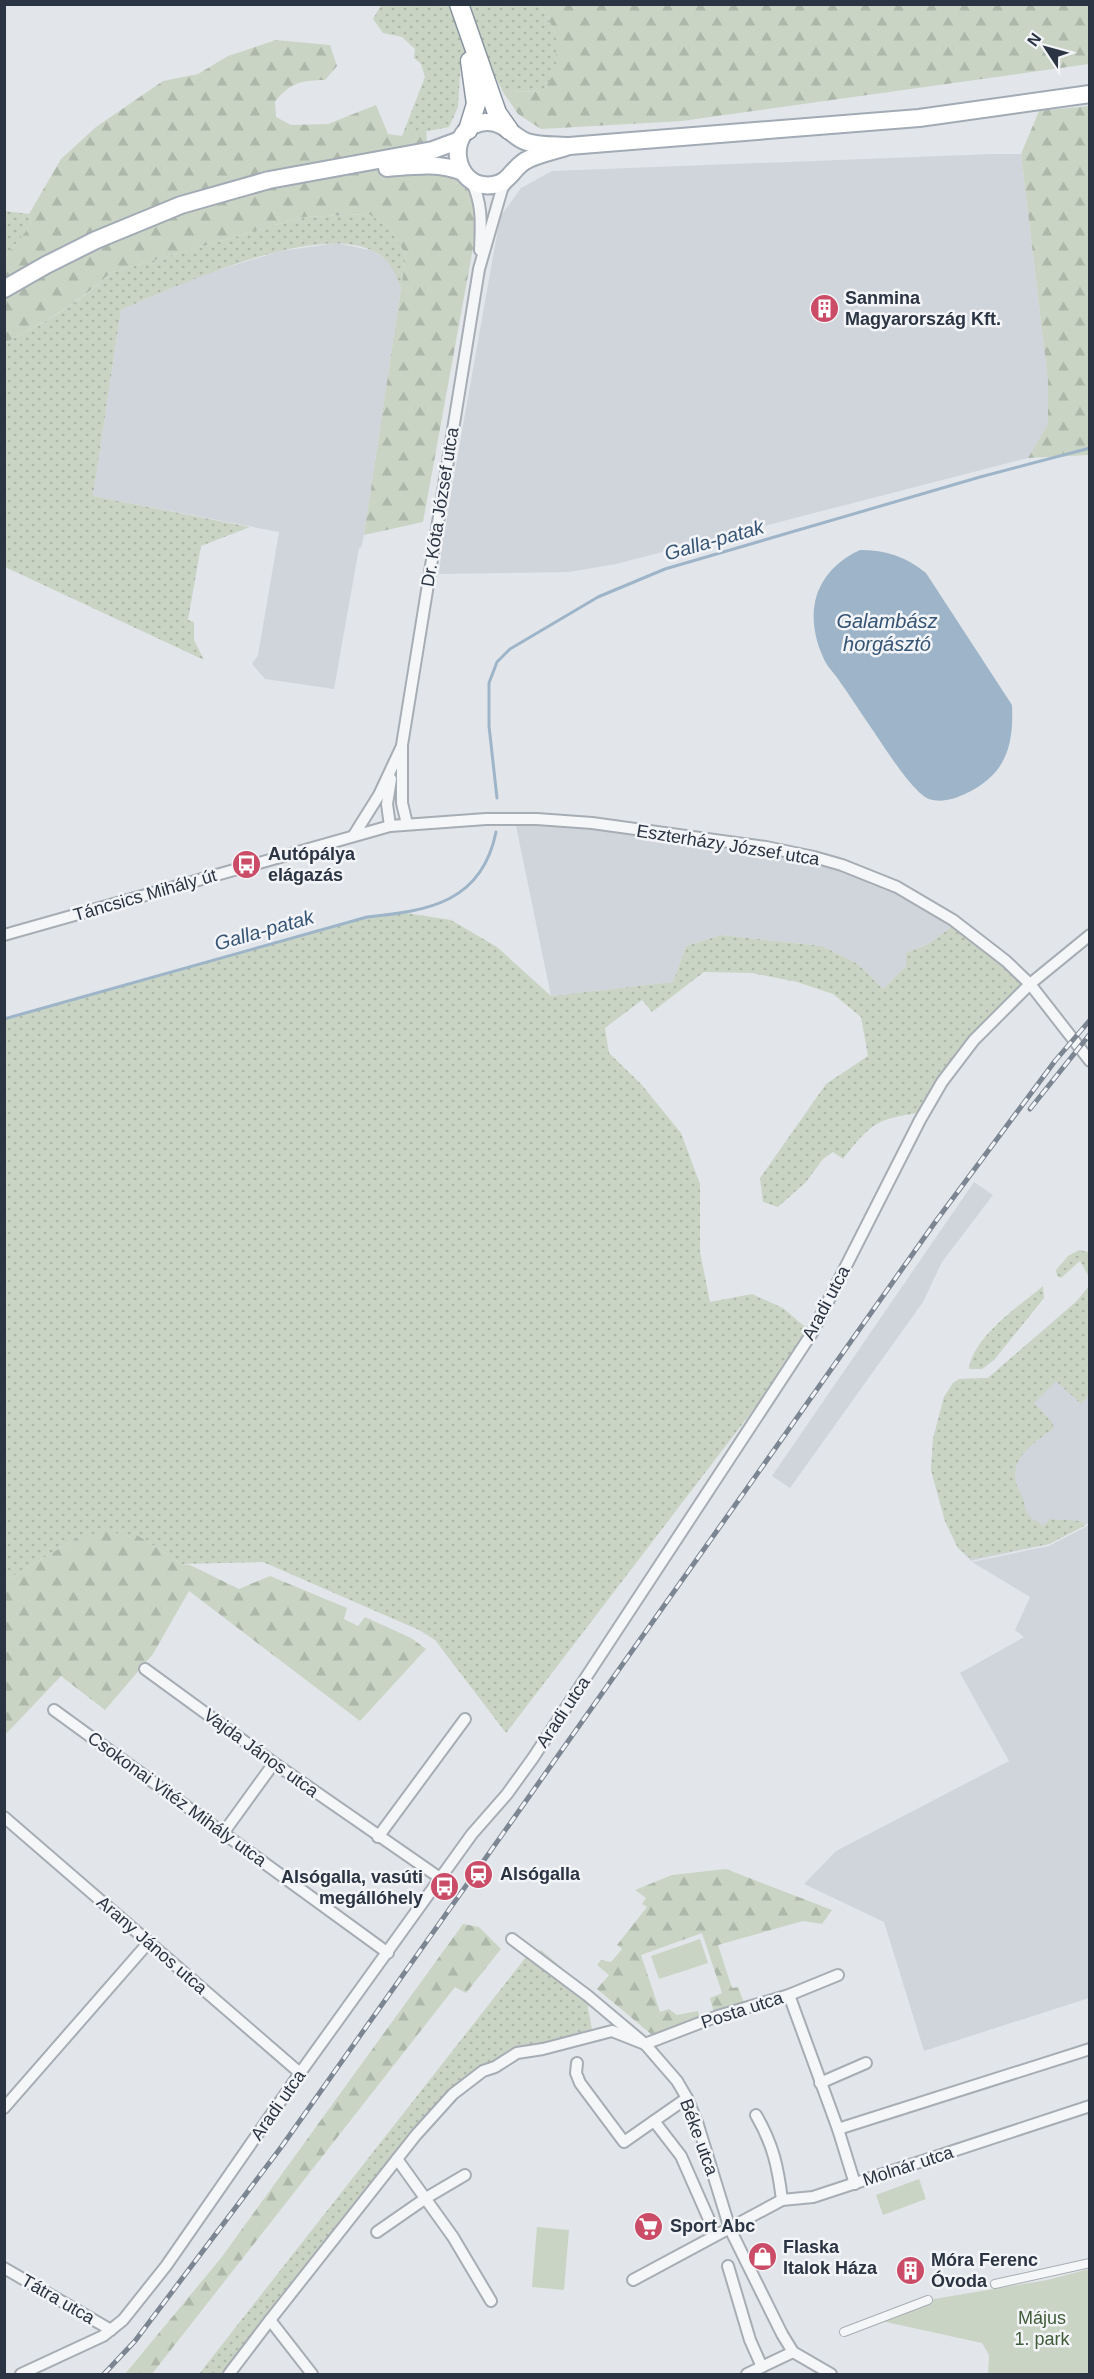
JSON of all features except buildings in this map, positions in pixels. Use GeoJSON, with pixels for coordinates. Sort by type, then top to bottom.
{"type":"FeatureCollection","features":[{"type":"Feature","properties":{"kind":"highway"},"geometry":{"type":"LineString","coordinates":[[459,4],[497,113],[509,130]]}},
{"type":"Feature","properties":{"kind":"highway"},"geometry":{"type":"LineString","coordinates":[[464,135],[476,104],[469,36]]}},
{"type":"Feature","properties":{"kind":"main road"},"geometry":{"type":"LineString","coordinates":[[4,289],[96,240],[180,205],[269,180],[433,150],[464,135],[478,124],[489,122],[500,124],[526,142],[569,146],[919,118],[1089,94]]}},
{"type":"Feature","properties":{"kind":"main road"},"geometry":{"type":"LineString","coordinates":[[509,130],[516,138],[520,148],[520,159],[513,174]]}},
{"type":"Feature","properties":{"kind":"main road"},"geometry":{"type":"LineString","coordinates":[[464,135],[457,157],[467,176]]}},
{"type":"Feature","properties":{"kind":"main road"},"geometry":{"type":"LineString","coordinates":[[333,170],[429,164],[448,166],[490,186],[513,174],[525,161],[569,146]]}},
{"type":"Feature","properties":{"kind":"street"},"geometry":{"type":"LineString","coordinates":[[479,269],[502,189],[513,174]]}},
{"type":"Feature","properties":{"kind":"street"},"geometry":{"type":"LineString","coordinates":[[467,176],[476,190],[481,214],[479,269]]}},
{"type":"Feature","properties":{"kind":"street","name":"Dr. Kóta József utca"},"geometry":{"type":"LineString","coordinates":[[407,824],[402,803],[402,745],[479,269]]}},
{"type":"Feature","properties":{"kind":"street","name":"Dr. Kóta József utca"},"geometry":{"type":"LineString","coordinates":[[354,835],[379,795],[402,745]]}},
{"type":"Feature","properties":{"kind":"street","name":"Dr. Kóta József utca"},"geometry":{"type":"LineString","coordinates":[[390,826],[387,804],[393,767]]}},
{"type":"Feature","properties":{"kind":"street","name":"Eszterházy József utca"},"geometry":{"type":"LineString","coordinates":[[390,826],[486,819],[537,819],[766,847],[842,865],[897,887],[947,916],[978,938],[1030,984],[1089,1061]]}},
{"type":"Feature","properties":{"kind":"street","name":"Táncsics Mihály út"},"geometry":{"type":"LineString","coordinates":[[4,935],[390,826]]}},
{"type":"Feature","properties":{"kind":"street","name":"Aradi utca"},"geometry":{"type":"LineString","coordinates":[[21,2374],[88,2344],[111,2330],[123,2320],[166,2266],[300,2073],[440,1878],[533,1758],[812,1333],[920,1120],[942,1082],[974,1041],[1030,984],[1089,934]]}},
{"type":"Feature","properties":{"kind":"street","name":"Vajda János utca"},"geometry":{"type":"LineString","coordinates":[[145,1669],[378,1837],[440,1878]]}},
{"type":"Feature","properties":{"kind":"street","name":"Csokonai Vitéz Mihály utca"},"geometry":{"type":"LineString","coordinates":[[54,1710],[388,1953]]}},
{"type":"Feature","properties":{"kind":"street"},"geometry":{"type":"LineString","coordinates":[[378,1837],[465,1719]]}},
{"type":"Feature","properties":{"kind":"street"},"geometry":{"type":"LineString","coordinates":[[224,1832],[274,1763]]}},
{"type":"Feature","properties":{"kind":"street","name":"Arany János utca"},"geometry":{"type":"LineString","coordinates":[[4,1817],[300,2073]]}},
{"type":"Feature","properties":{"kind":"street","name":"Béke utca"},"geometry":{"type":"LineString","coordinates":[[513,1939],[588,1996],[645,2044],[676,2081],[687,2098],[698,2125],[730,2229],[793,2352]]}},
{"type":"Feature","properties":{"kind":"street"},"geometry":{"type":"LineString","coordinates":[[4,2108],[149,1942]]}},
{"type":"Feature","properties":{"kind":"street","name":"Posta utca"},"geometry":{"type":"LineString","coordinates":[[645,2044],[718,2016],[789,1995],[838,1975]]}},
{"type":"Feature","properties":{"kind":"street"},"geometry":{"type":"LineString","coordinates":[[789,1995],[838,2129],[855,2184]]}},
{"type":"Feature","properties":{"kind":"street"},"geometry":{"type":"LineString","coordinates":[[229,2374],[397,2159],[434,2113],[453,2094],[483,2071],[495,2067],[517,2053],[543,2049],[612,2031],[645,2044]]}},
{"type":"Feature","properties":{"kind":"street"},"geometry":{"type":"LineString","coordinates":[[838,2129],[1089,2049]]}},
{"type":"Feature","properties":{"kind":"street"},"geometry":{"type":"LineString","coordinates":[[577,2063],[576,2073],[580,2083],[624,2142],[687,2098]]}},
{"type":"Feature","properties":{"kind":"street"},"geometry":{"type":"LineString","coordinates":[[820,2083],[866,2063]]}},
{"type":"Feature","properties":{"kind":"street","name":"Molnár utca"},"geometry":{"type":"LineString","coordinates":[[633,2280],[782,2200],[813,2197],[1089,2106]]}},
{"type":"Feature","properties":{"kind":"street"},"geometry":{"type":"LineString","coordinates":[[756,2115],[770,2139],[779,2170],[782,2200]]}},
{"type":"Feature","properties":{"kind":"street"},"geometry":{"type":"LineString","coordinates":[[654,2121],[681,2156],[711,2224]]}},
{"type":"Feature","properties":{"kind":"street"},"geometry":{"type":"LineString","coordinates":[[397,2159],[453,2237],[491,2301]]}},
{"type":"Feature","properties":{"kind":"street"},"geometry":{"type":"LineString","coordinates":[[377,2232],[426,2198],[465,2175]]}},
{"type":"Feature","properties":{"kind":"street"},"geometry":{"type":"LineString","coordinates":[[995,2284],[1089,2263]]}},
{"type":"Feature","properties":{"kind":"street"},"geometry":{"type":"LineString","coordinates":[[728,2266],[750,2340],[762,2367]]}},
{"type":"Feature","properties":{"kind":"street","name":"Tátra utca"},"geometry":{"type":"LineString","coordinates":[[4,2268],[111,2330]]}},
{"type":"Feature","properties":{"kind":"street"},"geometry":{"type":"LineString","coordinates":[[844,2332],[927,2300]]}},
{"type":"Feature","properties":{"kind":"street"},"geometry":{"type":"LineString","coordinates":[[270,2320],[312,2374]]}},
{"type":"Feature","properties":{"kind":"street"},"geometry":{"type":"LineString","coordinates":[[747,2374],[793,2352],[831,2374]]}},
{"type":"Feature","properties":{"kind":"shaded area"},"geometry":{"type":"Polygon","coordinates":[[[1021,154],[1048,381],[1048,425],[1028,458],[616,564],[569,572],[439,574],[442,544],[500,217],[521,188],[552,171],[1021,154]]]}},
{"type":"Feature","properties":{"kind":"shaded area"},"geometry":{"type":"Polygon","coordinates":[[[337,243],[374,251],[394,270],[401,288],[364,535],[361,548],[359,548],[334,689],[265,679],[252,664],[258,655],[279,532],[93,496],[121,310],[202,275],[281,251],[337,243]]]}},
{"type":"Feature","properties":{"kind":"shaded area"},"geometry":{"type":"Polygon","coordinates":[[[516,826],[556,826],[655,837],[815,862],[844,870],[900,895],[953,926],[928,944],[906,953],[906,966],[883,989],[858,964],[822,946],[721,935],[686,946],[673,982],[551,996],[516,826]]]}},
{"type":"Feature","properties":{"kind":"shaded area"},"geometry":{"type":"Polygon","coordinates":[[[974,1182],[993,1195],[942,1262],[923,1302],[790,1488],[772,1476],[974,1182]]]}},
{"type":"Feature","properties":{"kind":"shaded area"},"geometry":{"type":"Polygon","coordinates":[[[1089,1286],[1089,1523],[1049,1544],[971,1561],[958,1548],[945,1521],[931,1470],[933,1439],[944,1397],[953,1383],[959,1379],[988,1378],[1077,1301],[1089,1286]]]}},
{"type":"Feature","properties":{"kind":"shaded area"},"geometry":{"type":"Polygon","coordinates":[[[1089,1525],[1089,1998],[924,2051],[884,1922],[804,1884],[836,1851],[1009,1761],[960,1673],[1024,1637],[1015,1630],[1030,1597],[972,1562],[1049,1546],[1089,1525]]]}},
{"type":"Feature","properties":{"kind":"green space"},"geometry":{"type":"Polygon","coordinates":[[[381,5],[540,5],[556,33],[556,71],[543,91],[503,92],[482,49],[461,58],[458,107],[449,127],[402,136],[425,77],[421,64],[414,58],[415,49],[402,37],[383,33],[373,19],[381,5]]]}},
{"type":"Feature","properties":{"kind":"green space"},"geometry":{"type":"Polygon","coordinates":[[[540,5],[1089,5],[1089,64],[682,121],[541,129],[518,114],[503,92],[543,91],[556,70],[556,33],[540,5]]]}},
{"type":"Feature","properties":{"kind":"green space"},"geometry":{"type":"Polygon","coordinates":[[[276,40],[330,45],[337,66],[325,80],[303,82],[285,91],[275,102],[276,117],[291,125],[328,124],[376,105],[388,134],[402,136],[426,130],[429,163],[468,183],[476,212],[473,248],[423,522],[364,535],[406,255],[389,227],[369,214],[303,217],[110,273],[74,303],[5,343],[5,257],[31,225],[29,214],[61,159],[96,127],[163,81],[198,74],[228,56],[276,40]]]}},
{"type":"Feature","properties":{"kind":"green space"},"geometry":{"type":"Polygon","coordinates":[[[1089,106],[1089,455],[1028,458],[1048,424],[1048,381],[1021,154],[1039,111],[1089,106]]]}},
{"type":"Feature","properties":{"kind":"green space"},"geometry":{"type":"Polygon","coordinates":[[[5,211],[29,214],[31,225],[5,257],[5,211]]]}},
{"type":"Feature","properties":{"kind":"green space"},"geometry":{"type":"Polygon","coordinates":[[[369,214],[389,227],[406,255],[401,288],[388,263],[375,252],[350,244],[320,244],[248,260],[176,286],[121,310],[93,496],[250,527],[201,546],[188,620],[194,622],[194,640],[204,660],[5,567],[5,343],[74,303],[110,273],[303,217],[369,214]]]}},
{"type":"Feature","properties":{"kind":"green space"},"geometry":{"type":"Polygon","coordinates":[[[406,913],[451,920],[497,947],[551,996],[673,982],[686,946],[721,935],[822,946],[858,964],[883,989],[906,966],[906,953],[928,944],[953,926],[1030,984],[974,1041],[925,1112],[896,1117],[877,1124],[869,1129],[843,1159],[833,1152],[823,1159],[806,1182],[778,1207],[763,1202],[760,1178],[826,1084],[868,1056],[861,1017],[833,994],[797,982],[752,973],[704,972],[652,1012],[642,1000],[605,1028],[609,1053],[641,1084],[681,1133],[700,1184],[700,1252],[710,1302],[752,1294],[783,1308],[812,1333],[506,1733],[435,1640],[419,1630],[263,1562],[182,1564],[137,1535],[77,1538],[5,1581],[5,1019],[367,917],[406,913]]]}},
{"type":"Feature","properties":{"kind":"green space"},"geometry":{"type":"Polygon","coordinates":[[[1079,1250],[1089,1252],[1089,1277],[1080,1261],[1061,1278],[1057,1276],[1056,1270],[1068,1256],[1079,1250]]]}},
{"type":"Feature","properties":{"kind":"green space"},"geometry":{"type":"Polygon","coordinates":[[[1043,1286],[1044,1298],[994,1360],[982,1369],[969,1369],[972,1357],[988,1334],[1043,1286]]]}},
{"type":"Feature","properties":{"kind":"green space"},"geometry":{"type":"Polygon","coordinates":[[[1089,1286],[1089,1395],[1081,1404],[1056,1381],[1034,1403],[1052,1422],[1054,1428],[1021,1457],[1015,1474],[1026,1510],[1033,1519],[1043,1526],[1050,1519],[1079,1521],[1086,1525],[1049,1544],[971,1559],[958,1548],[945,1521],[931,1470],[933,1439],[944,1397],[953,1383],[959,1379],[988,1378],[1077,1301],[1089,1286]]]}},
{"type":"Feature","properties":{"kind":"green space"},"geometry":{"type":"Polygon","coordinates":[[[103,1532],[137,1535],[182,1564],[190,1565],[239,1589],[270,1576],[347,1608],[344,1619],[358,1626],[365,1617],[411,1638],[426,1649],[360,1721],[189,1591],[153,1654],[105,1710],[61,1676],[5,1735],[5,1581],[77,1538],[103,1532]]]}},
{"type":"Feature","properties":{"kind":"green space"},"geometry":{"type":"Polygon","coordinates":[[[726,1869],[832,1910],[822,1924],[803,1921],[718,1945],[732,1988],[738,1987],[746,2008],[715,2016],[710,1998],[722,1993],[702,1933],[641,1955],[660,2012],[669,2009],[677,2015],[698,2011],[701,2023],[651,2034],[597,1989],[609,1975],[597,1965],[601,1960],[611,1962],[622,1949],[617,1945],[647,1907],[642,1904],[646,1898],[635,1890],[672,1875],[726,1869]]]}},
{"type":"Feature","properties":{"kind":"green space"},"geometry":{"type":"Polygon","coordinates":[[[463,1924],[479,1927],[501,1949],[466,1993],[455,1987],[152,2374],[125,2374],[221,2258],[463,1924]]]}},
{"type":"Feature","properties":{"kind":"green space"},"geometry":{"type":"Polygon","coordinates":[[[700,1939],[708,1963],[659,1979],[651,1956],[700,1939]]]}},
{"type":"Feature","properties":{"kind":"green space"},"geometry":{"type":"Polygon","coordinates":[[[541,1950],[589,1991],[588,2008],[593,2035],[543,2049],[495,2067],[434,2113],[233,2374],[199,2374],[526,1957],[541,1950]]]}},
{"type":"Feature","properties":{"kind":"green space"},"geometry":{"type":"Polygon","coordinates":[[[919,2179],[926,2199],[883,2215],[876,2195],[919,2179]]]}},
{"type":"Feature","properties":{"kind":"green space"},"geometry":{"type":"Polygon","coordinates":[[[537,2227],[569,2230],[564,2290],[532,2287],[537,2227]]]}},
{"type":"Feature","properties":{"kind":"green space","name":"Május 1. park"},"geometry":{"type":"Polygon","coordinates":[[[1089,2269],[1089,2374],[988,2374],[989,2355],[982,2343],[872,2319],[928,2300],[1047,2280],[1089,2269]]]}},
{"type":"Feature","properties":{"kind":"water","name":"Galambász horgásztó"},"geometry":{"type":"Polygon","coordinates":[[[860,550],[879,551],[896,556],[926,573],[1012,705],[1009,747],[998,769],[990,778],[961,796],[938,801],[929,799],[915,788],[892,759],[823,657],[814,624],[817,594],[832,569],[860,550]]]}},
{"type":"Feature","properties":{"kind":"waterway","name":"Galla-patak"},"geometry":{"type":"LineString","coordinates":[[497,798],[489,726],[489,683],[497,662],[510,649],[598,597],[665,569],[980,477],[1090,448]]}},
{"type":"Feature","properties":{"kind":"waterway","name":"Galla-patak"},"geometry":{"type":"LineString","coordinates":[[4,1019],[367,917],[411,911],[450,899],[479,874],[489,856],[496,832]]}},
{"type":"Feature","properties":{"kind":"railway"},"geometry":{"type":"LineString","coordinates":[[104,2374],[135,2341],[282,2146],[936,1221],[1055,1061],[1090,1020]]}},
{"type":"Feature","properties":{"kind":"railway"},"geometry":{"type":"LineString","coordinates":[[1030,1109],[1090,1034]]}},
{"type":"Feature","properties":{"kind":"place","name":"Sanmina Magyarország Kft."},"geometry":{"type":"Point","coordinates":[824,308]}},
{"type":"Feature","properties":{"kind":"place","name":"Autópálya elágazás"},"geometry":{"type":"Point","coordinates":[247,864]}},
{"type":"Feature","properties":{"kind":"place","name":"Alsógalla"},"geometry":{"type":"Point","coordinates":[479,1874]}},
{"type":"Feature","properties":{"kind":"place","name":"Alsógalla, vasúti megállóhely"},"geometry":{"type":"Point","coordinates":[444,1887]}},
{"type":"Feature","properties":{"kind":"place","name":"Sport Abc"},"geometry":{"type":"Point","coordinates":[649,2226]}},
{"type":"Feature","properties":{"kind":"place","name":"Flaska Italok Háza"},"geometry":{"type":"Point","coordinates":[762,2257]}},
{"type":"Feature","properties":{"kind":"place","name":"Móra Ferenc Óvoda"},"geometry":{"type":"Point","coordinates":[910,2270]}}]}
